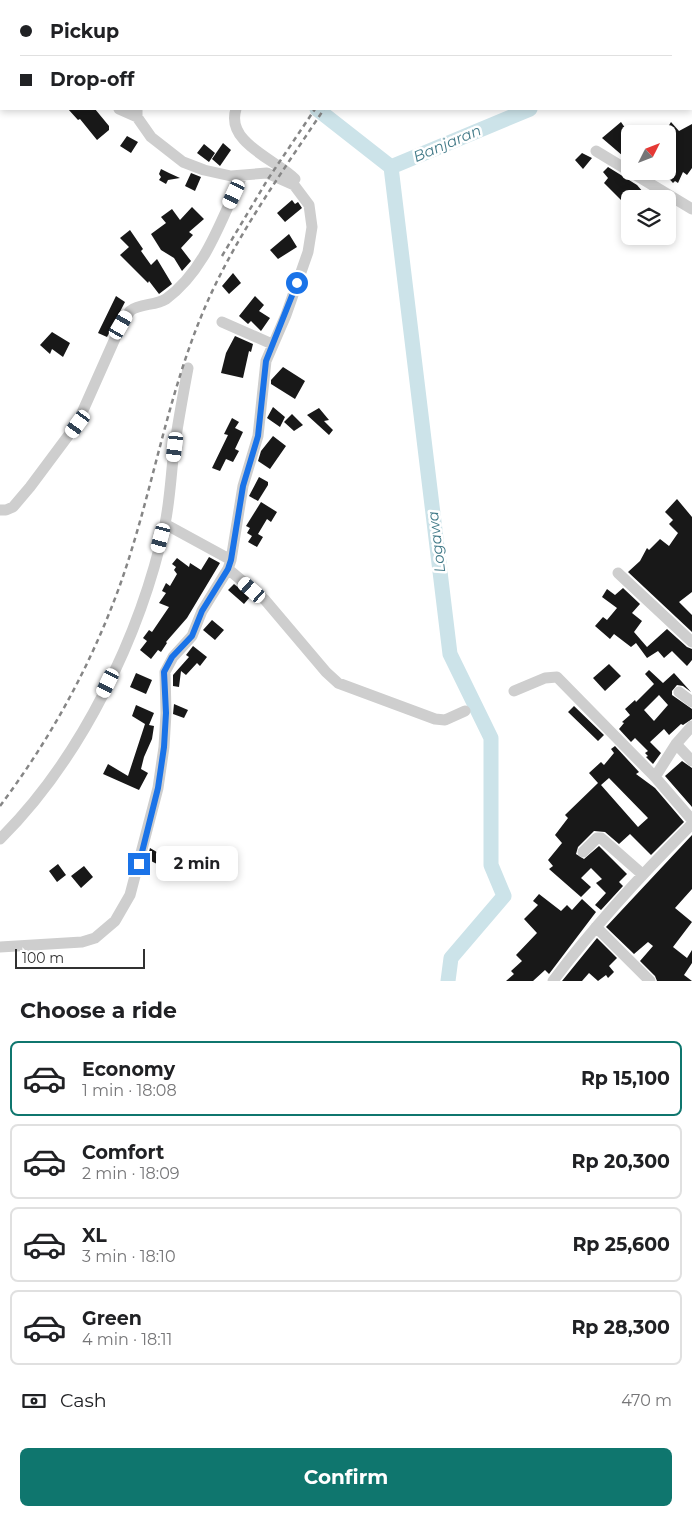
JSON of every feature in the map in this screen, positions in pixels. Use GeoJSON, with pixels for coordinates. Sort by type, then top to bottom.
{"type":"FeatureCollection","features":[{"type":"Feature","properties":{"kind":"street"},"geometry":{"type":"LineString","coordinates":[[124,110],[137,113],[151,137],[183,162],[217,173],[242,176],[267,172],[286,180],[303,194]]}},
{"type":"Feature","properties":{"kind":"street"},"geometry":{"type":"LineString","coordinates":[[0,947],[87,941],[111,925],[123,909],[139,864],[158,788],[166,713],[164,672],[172,657],[192,636],[202,611],[229,565],[243,486],[258,436],[265,368],[272,344],[286,315],[308,252],[312,215],[303,194],[303,189],[292,176],[242,137],[235,122],[236,110]]}},
{"type":"Feature","properties":{"kind":"street"},"geometry":{"type":"LineString","coordinates":[[596,151],[692,209]]}},
{"type":"Feature","properties":{"kind":"street"},"geometry":{"type":"LineString","coordinates":[[0,510],[13,507],[78,424],[121,325],[130,311],[162,301],[182,286],[191,276],[201,262],[242,176]]}},
{"type":"Feature","properties":{"kind":"street"},"geometry":{"type":"LineString","coordinates":[[222,322],[272,344]]}},
{"type":"Feature","properties":{"kind":"street"},"geometry":{"type":"LineString","coordinates":[[1,837],[32,802],[83,731],[102,696],[139,615],[165,524],[177,428],[188,368]]}},
{"type":"Feature","properties":{"kind":"street"},"geometry":{"type":"LineString","coordinates":[[165,524],[229,565],[264,600],[326,672],[338,683],[436,719],[445,720],[465,711]]}},
{"type":"Feature","properties":{"kind":"street"},"geometry":{"type":"LineString","coordinates":[[618,573],[692,642]]}},
{"type":"Feature","properties":{"kind":"street"},"geometry":{"type":"LineString","coordinates":[[514,691],[545,678],[557,677],[655,777],[692,820]]}},
{"type":"Feature","properties":{"kind":"street"},"geometry":{"type":"LineString","coordinates":[[679,692],[692,702]]}},
{"type":"Feature","properties":{"kind":"street"},"geometry":{"type":"LineString","coordinates":[[655,777],[676,744],[692,726]]}},
{"type":"Feature","properties":{"kind":"street"},"geometry":{"type":"LineString","coordinates":[[676,744],[692,761]]}},
{"type":"Feature","properties":{"kind":"street"},"geometry":{"type":"LineString","coordinates":[[553,981],[596,926],[642,874],[692,824]]}},
{"type":"Feature","properties":{"kind":"street"},"geometry":{"type":"LineString","coordinates":[[582,852],[597,838],[601,838],[642,874]]}},
{"type":"Feature","properties":{"kind":"street"},"geometry":{"type":"LineString","coordinates":[[596,926],[650,981]]}},
{"type":"Feature","properties":{"kind":"building"},"geometry":{"type":"Polygon","coordinates":[[[69,110],[96,110],[109,126],[109,130],[97,140],[80,119],[78,120],[69,110]]]}},
{"type":"Feature","properties":{"kind":"building"},"geometry":{"type":"Polygon","coordinates":[[[621,122],[623,125],[621,125],[621,154],[602,138],[621,122]]]}},
{"type":"Feature","properties":{"kind":"building"},"geometry":{"type":"Polygon","coordinates":[[[692,124],[692,168],[687,175],[683,172],[678,183],[675,181],[673,183],[670,180],[676,180],[676,128],[679,131],[692,124]]]}},
{"type":"Feature","properties":{"kind":"building"},"geometry":{"type":"Polygon","coordinates":[[[127,136],[138,142],[131,153],[120,146],[127,136]]]}},
{"type":"Feature","properties":{"kind":"building"},"geometry":{"type":"Polygon","coordinates":[[[223,143],[231,150],[220,166],[212,159],[223,143]]]}},
{"type":"Feature","properties":{"kind":"building"},"geometry":{"type":"Polygon","coordinates":[[[204,144],[215,153],[209,162],[197,153],[204,144]]]}},
{"type":"Feature","properties":{"kind":"building"},"geometry":{"type":"Polygon","coordinates":[[[582,153],[592,158],[583,169],[575,160],[582,153]]]}},
{"type":"Feature","properties":{"kind":"building"},"geometry":{"type":"Polygon","coordinates":[[[608,167],[621,175],[621,180],[629,180],[641,190],[621,190],[621,200],[604,183],[608,178],[603,172],[608,167]]]}},
{"type":"Feature","properties":{"kind":"building"},"geometry":{"type":"Polygon","coordinates":[[[161,169],[180,178],[168,180],[166,184],[159,180],[161,169]]]}},
{"type":"Feature","properties":{"kind":"building"},"geometry":{"type":"Polygon","coordinates":[[[191,173],[201,177],[195,191],[185,186],[191,173]]]}},
{"type":"Feature","properties":{"kind":"building"},"geometry":{"type":"Polygon","coordinates":[[[292,200],[295,204],[298,202],[302,208],[285,222],[277,213],[292,200]]]}},
{"type":"Feature","properties":{"kind":"building"},"geometry":{"type":"Polygon","coordinates":[[[192,207],[204,219],[189,232],[193,235],[181,248],[191,261],[182,271],[174,258],[161,250],[151,234],[166,223],[161,217],[172,209],[180,220],[192,207]]]}},
{"type":"Feature","properties":{"kind":"building"},"geometry":{"type":"Polygon","coordinates":[[[130,230],[151,265],[157,259],[172,284],[159,294],[149,281],[148,283],[120,255],[129,247],[120,238],[130,230]]]}},
{"type":"Feature","properties":{"kind":"building"},"geometry":{"type":"Polygon","coordinates":[[[289,234],[297,247],[278,259],[270,250],[289,234]]]}},
{"type":"Feature","properties":{"kind":"building"},"geometry":{"type":"Polygon","coordinates":[[[233,273],[241,283],[229,294],[222,286],[233,273]]]}},
{"type":"Feature","properties":{"kind":"building"},"geometry":{"type":"Polygon","coordinates":[[[116,296],[125,302],[107,337],[98,333],[116,296]]]}},
{"type":"Feature","properties":{"kind":"building"},"geometry":{"type":"Polygon","coordinates":[[[255,296],[264,305],[259,311],[270,318],[261,331],[251,321],[248,324],[239,316],[255,296]]]}},
{"type":"Feature","properties":{"kind":"building"},"geometry":{"type":"Polygon","coordinates":[[[52,332],[70,343],[63,357],[52,349],[50,354],[40,345],[52,332]]]}},
{"type":"Feature","properties":{"kind":"building"},"geometry":{"type":"Polygon","coordinates":[[[235,336],[253,344],[251,352],[249,351],[243,378],[221,373],[226,353],[235,336]]]}},
{"type":"Feature","properties":{"kind":"building"},"geometry":{"type":"Polygon","coordinates":[[[283,367],[305,381],[295,399],[271,384],[271,380],[283,367]]]}},
{"type":"Feature","properties":{"kind":"building"},"geometry":{"type":"Polygon","coordinates":[[[273,407],[285,417],[280,427],[267,418],[273,407]]]}},
{"type":"Feature","properties":{"kind":"building"},"geometry":{"type":"Polygon","coordinates":[[[319,408],[329,420],[324,421],[333,430],[329,435],[307,415],[319,408]]]}},
{"type":"Feature","properties":{"kind":"building"},"geometry":{"type":"Polygon","coordinates":[[[292,414],[303,425],[294,431],[284,422],[292,414]]]}},
{"type":"Feature","properties":{"kind":"building"},"geometry":{"type":"Polygon","coordinates":[[[232,418],[239,422],[235,428],[243,432],[235,449],[239,451],[233,462],[226,459],[220,471],[212,468],[228,435],[224,434],[232,418]]]}},
{"type":"Feature","properties":{"kind":"building"},"geometry":{"type":"Polygon","coordinates":[[[273,436],[286,446],[270,469],[258,461],[261,451],[273,436]]]}},
{"type":"Feature","properties":{"kind":"building"},"geometry":{"type":"Polygon","coordinates":[[[259,477],[268,482],[268,485],[258,501],[249,496],[259,477]]]}},
{"type":"Feature","properties":{"kind":"building"},"geometry":{"type":"Polygon","coordinates":[[[677,499],[692,517],[692,592],[679,602],[692,615],[692,632],[628,572],[640,561],[647,548],[649,550],[660,539],[669,546],[678,533],[669,524],[673,520],[665,512],[677,499]]]}},
{"type":"Feature","properties":{"kind":"building"},"geometry":{"type":"Polygon","coordinates":[[[261,502],[277,512],[271,522],[267,519],[258,534],[263,537],[257,547],[248,542],[252,536],[247,533],[250,528],[246,526],[261,502]]]}},
{"type":"Feature","properties":{"kind":"building"},"geometry":{"type":"Polygon","coordinates":[[[209,557],[220,563],[187,618],[166,642],[161,652],[158,650],[151,659],[140,650],[147,641],[143,638],[149,630],[152,632],[169,607],[159,603],[166,593],[162,591],[166,583],[170,586],[177,574],[174,570],[176,567],[172,564],[177,558],[189,567],[190,563],[201,570],[209,557]]]}},
{"type":"Feature","properties":{"kind":"building"},"geometry":{"type":"Polygon","coordinates":[[[234,584],[250,597],[244,604],[228,590],[234,584]]]}},
{"type":"Feature","properties":{"kind":"building"},"geometry":{"type":"Polygon","coordinates":[[[623,588],[640,604],[632,613],[642,621],[634,632],[647,647],[667,629],[687,647],[692,649],[692,660],[687,666],[672,651],[664,658],[658,651],[647,658],[636,643],[631,647],[614,634],[610,639],[595,626],[603,617],[607,620],[617,608],[602,597],[607,589],[615,595],[623,588]]]}},
{"type":"Feature","properties":{"kind":"building"},"geometry":{"type":"Polygon","coordinates":[[[212,620],[224,630],[215,640],[203,630],[212,620]]]}},
{"type":"Feature","properties":{"kind":"building"},"geometry":{"type":"Polygon","coordinates":[[[193,646],[207,657],[200,666],[197,663],[186,675],[181,671],[179,687],[173,686],[173,675],[189,657],[186,655],[193,646]]]}},
{"type":"Feature","properties":{"kind":"building"},"geometry":{"type":"Polygon","coordinates":[[[609,664],[621,676],[605,691],[593,678],[609,664]]]}},
{"type":"Feature","properties":{"kind":"building"},"geometry":{"type":"Polygon","coordinates":[[[649,670],[663,683],[674,673],[691,692],[683,686],[677,685],[672,691],[672,695],[692,709],[692,719],[683,725],[681,724],[669,735],[664,729],[650,742],[661,753],[653,764],[646,757],[648,756],[645,753],[648,751],[635,738],[631,742],[619,729],[624,723],[622,722],[630,715],[625,709],[635,700],[636,702],[654,684],[645,674],[649,670]],[[659,695],[644,710],[654,721],[668,705],[659,695]]]}},
{"type":"Feature","properties":{"kind":"building"},"geometry":{"type":"Polygon","coordinates":[[[136,673],[152,680],[146,694],[130,687],[136,673]]]}},
{"type":"Feature","properties":{"kind":"building"},"geometry":{"type":"Polygon","coordinates":[[[174,704],[188,710],[184,718],[173,714],[174,704]]]}},
{"type":"Feature","properties":{"kind":"building"},"geometry":{"type":"Polygon","coordinates":[[[136,705],[154,713],[149,725],[154,726],[152,739],[141,769],[148,773],[139,790],[103,774],[108,764],[128,776],[145,724],[132,716],[136,705]]]}},
{"type":"Feature","properties":{"kind":"building"},"geometry":{"type":"Polygon","coordinates":[[[574,706],[604,735],[598,741],[568,712],[574,706]]]}},
{"type":"Feature","properties":{"kind":"building"},"geometry":{"type":"Polygon","coordinates":[[[615,746],[639,772],[636,774],[655,788],[684,822],[651,855],[630,834],[619,844],[605,832],[594,831],[578,847],[576,854],[584,859],[599,846],[627,874],[619,882],[623,886],[601,910],[595,905],[606,893],[596,883],[602,879],[591,868],[581,878],[591,887],[581,897],[549,869],[553,866],[548,860],[562,843],[555,835],[568,818],[565,815],[598,783],[589,773],[601,762],[604,765],[614,753],[611,749],[615,746]],[[609,778],[601,785],[638,827],[648,818],[609,778]]]}},
{"type":"Feature","properties":{"kind":"building"},"geometry":{"type":"Polygon","coordinates":[[[682,761],[692,768],[692,807],[665,776],[682,761]]]}},
{"type":"Feature","properties":{"kind":"building"},"geometry":{"type":"Polygon","coordinates":[[[692,835],[692,889],[675,908],[692,922],[673,947],[687,958],[692,950],[692,963],[684,975],[692,981],[657,981],[655,976],[640,961],[653,946],[648,942],[634,954],[606,927],[692,835]]]}},
{"type":"Feature","properties":{"kind":"building"},"geometry":{"type":"Polygon","coordinates":[[[150,848],[162,855],[157,864],[147,859],[150,848]]]}},
{"type":"Feature","properties":{"kind":"building"},"geometry":{"type":"Polygon","coordinates":[[[58,864],[66,875],[57,882],[49,871],[58,864]]]}},
{"type":"Feature","properties":{"kind":"building"},"geometry":{"type":"Polygon","coordinates":[[[84,866],[93,877],[81,888],[71,876],[84,866]]]}},
{"type":"Feature","properties":{"kind":"building"},"geometry":{"type":"Polygon","coordinates":[[[539,894],[561,911],[567,905],[572,910],[582,899],[596,912],[549,974],[545,970],[533,981],[506,981],[514,974],[511,971],[522,961],[516,955],[537,933],[524,919],[538,905],[533,901],[539,894]]]}},
{"type":"Feature","properties":{"kind":"building"},"geometry":{"type":"Polygon","coordinates":[[[597,938],[617,958],[609,966],[614,972],[608,978],[606,975],[598,981],[589,973],[582,981],[562,981],[597,938]]]}},
{"type":"Feature","properties":{"kind":"waterway","name":"Logawa"},"geometry":{"type":"LineString","coordinates":[[318,110],[391,167],[450,654],[491,738],[491,865],[504,896],[451,958],[448,981]]}},
{"type":"Feature","properties":{"kind":"waterway","name":"Banjaran"},"geometry":{"type":"LineString","coordinates":[[391,167],[528,110]]}},
{"type":"Feature","properties":{"kind":"railway"},"geometry":{"type":"LineString","coordinates":[[222,256],[268,179],[314,110]]}},
{"type":"Feature","properties":{"kind":"railway"},"geometry":{"type":"LineString","coordinates":[[0,806],[53,727],[83,672],[109,615],[131,551],[179,379],[190,345],[215,285],[243,233],[323,110]]}},
{"type":"Feature","properties":{"kind":"route"},"geometry":{"type":"LineString","coordinates":[[139,864],[158,788],[164,747],[166,713],[164,672],[172,657],[192,636],[202,611],[228,569],[243,486],[262,417],[266,361],[286,315],[297,283]]}}]}
